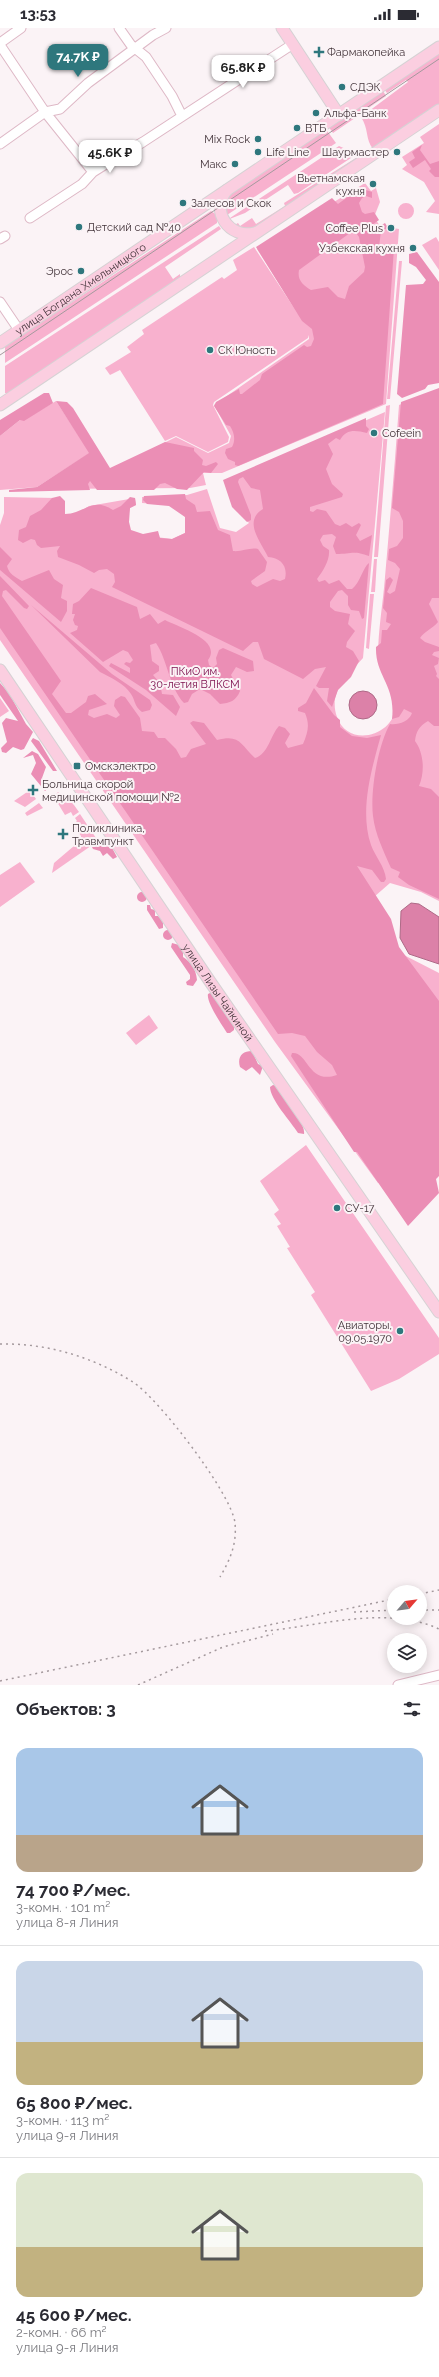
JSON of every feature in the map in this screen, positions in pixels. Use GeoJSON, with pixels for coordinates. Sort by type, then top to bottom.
{"type":"FeatureCollection","features":[{"type":"Feature","properties":{"kind":"main road"},"geometry":{"type":"LineString","coordinates":[[282,28],[339,115]]}},
{"type":"Feature","properties":{"kind":"main road","name":"улица Богдана Хмельницкого"},"geometry":{"type":"LineString","coordinates":[[0,343],[439,47]]}},
{"type":"Feature","properties":{"kind":"main road"},"geometry":{"type":"LineString","coordinates":[[0,405],[439,110]]}},
{"type":"Feature","properties":{"kind":"main road"},"geometry":{"type":"LineString","coordinates":[[229,188],[221,203],[224,222],[234,232],[248,235],[256,233]]}},
{"type":"Feature","properties":{"kind":"main road","name":"улица Лизы Чайкиной"},"geometry":{"type":"LineString","coordinates":[[0,670],[211,983],[439,1312]]}},
{"type":"Feature","properties":{"kind":"street"},"geometry":{"type":"LineString","coordinates":[[21,28],[0,44],[45,112],[93,172]]}},
{"type":"Feature","properties":{"kind":"street"},"geometry":{"type":"LineString","coordinates":[[119,28],[136,49],[146,57],[172,96],[182,116]]}},
{"type":"Feature","properties":{"kind":"street"},"geometry":{"type":"LineString","coordinates":[[0,144],[45,112],[60,109],[88,83],[153,35],[166,28]]}},
{"type":"Feature","properties":{"kind":"street"},"geometry":{"type":"LineString","coordinates":[[30,218],[82,184],[93,172],[293,44]]}},
{"type":"Feature","properties":{"kind":"street"},"geometry":{"type":"LineString","coordinates":[[0,302],[19,330]]}},
{"type":"Feature","properties":{"kind":"street"},"geometry":{"type":"LineString","coordinates":[[398,1685],[439,1675]]}},
{"type":"Feature","properties":{"kind":"green space"},"geometry":{"type":"Polygon","coordinates":[[[439,53],[439,105],[373,149],[361,117],[408,82],[406,80],[387,93],[384,89],[439,53]]]}},
{"type":"Feature","properties":{"kind":"green space"},"geometry":{"type":"Polygon","coordinates":[[[382,89],[386,96],[358,115],[354,109],[382,89]]]}},
{"type":"Feature","properties":{"kind":"green space"},"geometry":{"type":"Polygon","coordinates":[[[351,111],[355,118],[333,133],[328,126],[351,111]]]}},
{"type":"Feature","properties":{"kind":"green space"},"geometry":{"type":"Polygon","coordinates":[[[439,124],[439,214],[426,212],[435,201],[424,182],[402,169],[407,165],[402,157],[424,143],[420,137],[439,124]]]}},
{"type":"Feature","properties":{"kind":"green space"},"geometry":{"type":"Polygon","coordinates":[[[325,128],[336,143],[224,217],[226,197],[325,128]]]}},
{"type":"Feature","properties":{"kind":"green space"},"geometry":{"type":"Polygon","coordinates":[[[422,145],[420,150],[430,164],[439,161],[439,177],[435,177],[429,171],[431,169],[425,160],[413,168],[409,162],[415,158],[412,152],[422,145]]]}},
{"type":"Feature","properties":{"kind":"green space"},"geometry":{"type":"Polygon","coordinates":[[[339,146],[357,154],[298,193],[294,194],[288,185],[245,213],[227,220],[339,146]]]}},
{"type":"Feature","properties":{"kind":"green space"},"geometry":{"type":"Polygon","coordinates":[[[361,156],[255,228],[250,229],[233,226],[238,223],[240,226],[252,218],[256,224],[285,206],[284,203],[361,156]]]}},
{"type":"Feature","properties":{"kind":"green space"},"geometry":{"type":"Polygon","coordinates":[[[365,183],[371,191],[376,188],[380,202],[374,217],[380,226],[399,229],[386,404],[222,473],[203,473],[206,485],[190,488],[41,489],[106,472],[176,437],[208,453],[229,443],[231,436],[214,405],[309,339],[309,335],[308,338],[214,402],[213,405],[229,437],[228,442],[208,452],[176,436],[165,441],[120,370],[110,375],[105,368],[131,352],[127,347],[144,334],[142,330],[222,277],[224,279],[237,270],[233,260],[254,247],[300,317],[257,249],[365,183]]]}},
{"type":"Feature","properties":{"kind":"green space"},"geometry":{"type":"Polygon","coordinates":[[[360,188],[372,192],[372,198],[366,196],[362,198],[359,203],[362,212],[365,214],[374,212],[379,220],[372,225],[375,229],[385,223],[388,228],[381,231],[379,247],[394,248],[383,404],[238,466],[235,465],[235,462],[228,459],[225,453],[226,449],[232,447],[234,439],[233,433],[230,426],[226,425],[214,406],[216,402],[239,389],[240,394],[242,394],[260,380],[262,374],[304,345],[307,347],[311,346],[314,339],[312,329],[302,321],[256,247],[332,198],[338,204],[360,188]],[[354,230],[299,270],[301,282],[311,290],[328,287],[338,297],[345,299],[349,286],[364,272],[365,267],[359,237],[354,230]]]}},
{"type":"Feature","properties":{"kind":"green space"},"geometry":{"type":"Polygon","coordinates":[[[406,203],[413,208],[414,211],[409,218],[406,219],[399,214],[398,211],[403,204],[406,203]]]}},
{"type":"Feature","properties":{"kind":"green space"},"geometry":{"type":"Polygon","coordinates":[[[211,211],[217,215],[217,223],[5,363],[5,346],[211,211]]]}},
{"type":"Feature","properties":{"kind":"green space"},"geometry":{"type":"Polygon","coordinates":[[[219,226],[221,229],[165,267],[173,279],[180,274],[180,278],[8,394],[5,393],[5,366],[219,226]]]}},
{"type":"Feature","properties":{"kind":"green space"},"geometry":{"type":"Polygon","coordinates":[[[436,237],[439,242],[439,270],[422,245],[436,237]]]}},
{"type":"Feature","properties":{"kind":"green space"},"geometry":{"type":"Polygon","coordinates":[[[417,252],[439,282],[439,383],[428,385],[425,389],[402,398],[397,394],[406,285],[423,284],[426,280],[416,267],[409,263],[409,254],[417,252]]]}},
{"type":"Feature","properties":{"kind":"green space"},"geometry":{"type":"Polygon","coordinates":[[[399,261],[402,261],[390,399],[387,399],[399,261]]]}},
{"type":"Feature","properties":{"kind":"green space"},"geometry":{"type":"Polygon","coordinates":[[[439,388],[439,598],[432,598],[429,604],[438,622],[420,638],[425,642],[439,647],[439,651],[434,652],[432,655],[439,658],[438,664],[434,666],[437,674],[436,676],[439,679],[439,726],[434,726],[428,721],[418,730],[415,741],[420,751],[423,763],[419,786],[431,789],[439,797],[439,899],[409,885],[398,877],[400,872],[391,868],[380,843],[372,806],[376,768],[386,733],[390,724],[406,721],[412,713],[404,709],[399,717],[392,719],[391,697],[379,666],[376,647],[381,643],[382,630],[387,630],[391,624],[386,622],[387,613],[383,608],[386,580],[390,577],[393,580],[387,592],[390,594],[395,591],[400,569],[395,563],[388,560],[389,549],[397,546],[403,538],[403,521],[399,512],[392,508],[401,402],[439,388]]]}},
{"type":"Feature","properties":{"kind":"green space","name":"ПКиО им. 30-летия ВЛКСМ"},"geometry":{"type":"Polygon","coordinates":[[[439,390],[439,901],[421,892],[390,883],[374,897],[396,951],[439,973],[439,1140],[378,1183],[275,1042],[0,640],[0,525],[4,513],[4,497],[56,498],[57,515],[73,516],[89,506],[135,498],[136,505],[130,508],[128,518],[128,525],[132,534],[172,539],[185,533],[187,523],[186,516],[169,505],[142,503],[142,497],[187,495],[207,489],[220,528],[236,532],[249,523],[233,505],[225,482],[385,412],[363,658],[345,678],[337,692],[335,700],[337,717],[343,727],[351,733],[361,735],[371,734],[380,731],[388,724],[394,715],[396,704],[393,692],[381,668],[378,656],[399,405],[439,390]]]}},
{"type":"Feature","properties":{"kind":"green space"},"geometry":{"type":"Polygon","coordinates":[[[44,393],[49,393],[53,403],[24,421],[20,420],[0,436],[0,420],[44,393]]]}},
{"type":"Feature","properties":{"kind":"green space"},"geometry":{"type":"Polygon","coordinates":[[[56,401],[90,453],[37,487],[0,490],[0,436],[20,420],[24,420],[56,401]]]}},
{"type":"Feature","properties":{"kind":"green space"},"geometry":{"type":"Polygon","coordinates":[[[56,401],[67,402],[73,408],[110,468],[165,442],[194,448],[194,451],[203,460],[202,465],[206,466],[216,462],[218,464],[211,473],[204,472],[187,490],[177,489],[165,483],[160,484],[154,490],[97,490],[90,481],[88,484],[90,490],[9,492],[9,490],[37,487],[89,453],[56,401]]]}},
{"type":"Feature","properties":{"kind":"green space"},"geometry":{"type":"Polygon","coordinates":[[[390,405],[378,557],[374,557],[386,406],[390,405]]]}},
{"type":"Feature","properties":{"kind":"green space"},"geometry":{"type":"Polygon","coordinates":[[[366,418],[366,426],[369,429],[367,433],[351,431],[342,436],[340,440],[336,438],[328,444],[333,454],[326,469],[332,484],[343,494],[342,497],[310,507],[310,511],[313,512],[317,509],[326,511],[335,524],[340,526],[346,523],[352,527],[359,523],[361,525],[356,535],[360,541],[372,535],[369,556],[355,553],[336,554],[333,546],[336,537],[332,534],[323,535],[320,540],[323,546],[329,550],[329,554],[326,565],[317,579],[319,582],[325,580],[329,584],[339,580],[347,589],[352,589],[369,563],[364,618],[362,619],[359,611],[351,610],[348,605],[348,596],[342,590],[338,591],[330,602],[330,607],[335,611],[350,614],[348,624],[355,631],[347,642],[346,647],[353,651],[359,661],[351,677],[338,690],[332,707],[327,701],[329,688],[319,688],[316,686],[326,667],[315,669],[303,679],[264,659],[258,642],[253,642],[243,651],[112,587],[115,582],[114,574],[107,569],[99,570],[94,573],[79,565],[58,557],[57,551],[60,546],[41,548],[37,545],[35,540],[31,539],[23,543],[18,540],[19,530],[26,527],[30,516],[41,510],[52,498],[60,496],[65,501],[65,514],[94,505],[106,506],[113,510],[121,506],[130,497],[135,498],[136,505],[130,508],[129,522],[131,530],[143,534],[158,531],[160,538],[172,539],[185,533],[185,517],[169,506],[147,504],[143,500],[144,496],[185,494],[186,499],[195,505],[197,512],[210,511],[218,530],[230,535],[233,551],[258,549],[267,562],[265,571],[251,581],[252,584],[257,587],[273,579],[280,581],[285,579],[286,574],[284,567],[277,559],[268,557],[255,532],[254,519],[263,509],[260,490],[251,488],[243,477],[239,479],[238,482],[251,515],[251,520],[247,522],[232,507],[223,480],[366,418]]]}},
{"type":"Feature","properties":{"kind":"green space"},"geometry":{"type":"Polygon","coordinates":[[[0,547],[12,559],[7,566],[11,573],[17,578],[22,581],[49,570],[54,579],[63,585],[61,598],[67,601],[67,611],[61,622],[0,570],[0,547]]]}},
{"type":"Feature","properties":{"kind":"green space"},"geometry":{"type":"Polygon","coordinates":[[[374,559],[377,559],[375,592],[371,592],[374,559]]]}},
{"type":"Feature","properties":{"kind":"green space"},"geometry":{"type":"Polygon","coordinates":[[[0,576],[29,606],[27,609],[24,608],[6,590],[3,591],[2,596],[61,681],[52,694],[66,713],[71,713],[86,702],[88,696],[95,694],[107,704],[89,710],[88,715],[94,718],[107,714],[116,718],[120,715],[114,706],[115,700],[121,696],[125,697],[140,718],[142,731],[154,732],[158,738],[165,738],[176,749],[181,758],[186,757],[191,749],[206,744],[190,723],[193,721],[204,723],[217,740],[225,738],[235,739],[255,758],[266,749],[279,726],[285,728],[290,734],[285,743],[288,748],[303,744],[307,732],[308,721],[305,713],[298,711],[298,708],[306,703],[314,688],[334,715],[340,720],[340,727],[352,736],[367,738],[381,735],[368,789],[366,818],[371,845],[384,870],[386,879],[384,882],[381,882],[372,870],[357,866],[391,919],[399,947],[439,1001],[439,1176],[436,1179],[439,1193],[408,1226],[357,1152],[354,1152],[291,1056],[292,1053],[302,1057],[314,1072],[320,1076],[327,1077],[337,1075],[332,1065],[317,1052],[305,1036],[292,1033],[278,1034],[0,628],[0,576]]]}},
{"type":"Feature","properties":{"kind":"green space"},"geometry":{"type":"Polygon","coordinates":[[[91,588],[137,607],[140,619],[150,614],[158,624],[165,620],[197,635],[209,646],[211,653],[208,660],[209,665],[213,668],[217,664],[216,658],[219,650],[223,648],[253,661],[254,671],[247,672],[236,667],[231,675],[240,691],[237,697],[230,702],[220,704],[210,694],[200,689],[192,694],[188,702],[184,703],[175,689],[156,643],[150,645],[152,661],[159,666],[159,671],[153,675],[160,683],[162,694],[173,695],[180,707],[176,716],[146,690],[109,666],[111,663],[130,673],[130,668],[124,664],[126,662],[130,663],[133,660],[128,652],[123,650],[103,662],[70,633],[77,630],[78,626],[75,625],[73,620],[75,614],[72,614],[73,604],[79,601],[91,588]]]}},
{"type":"Feature","properties":{"kind":"green space"},"geometry":{"type":"Polygon","coordinates":[[[370,594],[374,594],[369,649],[366,648],[370,594]]]}},
{"type":"Feature","properties":{"kind":"green space"},"geometry":{"type":"Polygon","coordinates":[[[31,605],[112,674],[150,700],[152,705],[150,710],[142,712],[139,710],[131,694],[125,687],[100,672],[31,605]]]}},
{"type":"Feature","properties":{"kind":"green space"},"geometry":{"type":"Polygon","coordinates":[[[0,683],[9,693],[26,724],[33,732],[24,749],[21,750],[13,747],[6,753],[2,752],[1,748],[7,742],[2,723],[6,718],[18,721],[0,695],[0,683]]]}},
{"type":"Feature","properties":{"kind":"green space"},"geometry":{"type":"Polygon","coordinates":[[[0,698],[9,711],[0,717],[0,698]]]}},
{"type":"Feature","properties":{"kind":"green space"},"geometry":{"type":"Polygon","coordinates":[[[33,738],[39,741],[57,771],[53,771],[31,741],[33,738]]]}},
{"type":"Feature","properties":{"kind":"green space"},"geometry":{"type":"Polygon","coordinates":[[[32,751],[38,754],[46,767],[42,778],[51,785],[45,791],[31,774],[36,763],[33,755],[23,758],[32,751]]]}},
{"type":"Feature","properties":{"kind":"green space"},"geometry":{"type":"Polygon","coordinates":[[[30,790],[36,799],[25,807],[14,801],[30,790]]]}},
{"type":"Feature","properties":{"kind":"green space"},"geometry":{"type":"Polygon","coordinates":[[[58,792],[62,797],[66,794],[79,812],[73,816],[71,812],[65,815],[54,797],[58,792]]]}},
{"type":"Feature","properties":{"kind":"green space"},"geometry":{"type":"Polygon","coordinates":[[[39,803],[43,808],[27,816],[25,813],[39,803]]]}},
{"type":"Feature","properties":{"kind":"green space"},"geometry":{"type":"Polygon","coordinates":[[[80,814],[98,841],[52,873],[54,863],[81,840],[81,836],[73,825],[77,821],[75,818],[80,814]]]}},
{"type":"Feature","properties":{"kind":"green space"},"geometry":{"type":"Polygon","coordinates":[[[98,843],[111,846],[117,857],[113,859],[107,853],[103,856],[100,851],[93,849],[92,847],[98,843]]]}},
{"type":"Feature","properties":{"kind":"green space"},"geometry":{"type":"Polygon","coordinates":[[[20,862],[35,882],[0,907],[0,875],[20,862]]]}},
{"type":"Feature","properties":{"kind":"green space"},"geometry":{"type":"Polygon","coordinates":[[[142,892],[147,897],[142,902],[137,897],[142,892]]]}},
{"type":"Feature","properties":{"kind":"green space"},"geometry":{"type":"Polygon","coordinates":[[[147,905],[150,905],[151,909],[155,910],[155,916],[158,916],[163,921],[163,928],[159,929],[147,910],[147,905]]]}},
{"type":"Feature","properties":{"kind":"green space"},"geometry":{"type":"Polygon","coordinates":[[[166,930],[170,930],[172,931],[172,939],[166,940],[163,937],[163,933],[166,930]]]}},
{"type":"Feature","properties":{"kind":"green space"},"geometry":{"type":"Polygon","coordinates":[[[172,943],[179,945],[183,952],[183,957],[194,969],[197,980],[193,986],[187,985],[186,982],[190,979],[190,975],[171,947],[172,943]]]}},
{"type":"Feature","properties":{"kind":"green space"},"geometry":{"type":"Polygon","coordinates":[[[212,992],[234,1025],[234,1030],[230,1033],[227,1033],[209,1002],[208,994],[212,992]]]}},
{"type":"Feature","properties":{"kind":"green space"},"geometry":{"type":"Polygon","coordinates":[[[149,1015],[158,1028],[136,1045],[126,1033],[149,1015]]]}},
{"type":"Feature","properties":{"kind":"green space"},"geometry":{"type":"Polygon","coordinates":[[[252,1051],[258,1064],[263,1066],[260,1075],[252,1067],[246,1071],[240,1067],[239,1060],[241,1055],[245,1052],[252,1051]]]}},
{"type":"Feature","properties":{"kind":"green space"},"geometry":{"type":"Polygon","coordinates":[[[273,1085],[278,1086],[294,1110],[302,1123],[304,1134],[298,1133],[273,1098],[270,1087],[273,1085]]]}},
{"type":"Feature","properties":{"kind":"green space"},"geometry":{"type":"Polygon","coordinates":[[[306,1145],[439,1338],[439,1354],[399,1379],[371,1391],[311,1295],[315,1292],[287,1248],[290,1247],[277,1226],[281,1224],[274,1214],[279,1210],[260,1181],[306,1145]]]}},
{"type":"Feature","properties":{"kind":"shaded area"},"geometry":{"type":"Polygon","coordinates":[[[363,691],[373,695],[377,705],[373,715],[363,719],[353,715],[349,705],[353,695],[363,691]]]}},
{"type":"Feature","properties":{"kind":"shaded area"},"geometry":{"type":"Polygon","coordinates":[[[411,903],[419,904],[439,917],[439,964],[409,954],[400,938],[401,911],[411,903]]]}},
{"type":"Feature","properties":{"kind":"tram line"},"geometry":{"type":"LineString","coordinates":[[0,355],[439,59]]}},
{"type":"Feature","properties":{"kind":"railway"},"geometry":{"type":"LineString","coordinates":[[0,1344],[35,1346],[69,1353],[102,1365],[118,1373],[144,1391],[192,1448],[208,1470],[231,1509],[235,1523],[234,1545],[230,1558],[220,1577]]}},
{"type":"Feature","properties":{"kind":"railway"},"geometry":{"type":"LineString","coordinates":[[427,1593],[439,1590]]}},
{"type":"Feature","properties":{"kind":"railway"},"geometry":{"type":"LineString","coordinates":[[0,1681],[387,1600]]}},
{"type":"Feature","properties":{"kind":"railway"},"geometry":{"type":"LineString","coordinates":[[354,1612],[387,1610]]}},
{"type":"Feature","properties":{"kind":"railway"},"geometry":{"type":"LineString","coordinates":[[427,1610],[439,1610]]}},
{"type":"Feature","properties":{"kind":"railway"},"geometry":{"type":"LineString","coordinates":[[265,1631],[353,1619],[376,1618],[398,1618],[419,1622],[439,1629]]}},
{"type":"Feature","properties":{"kind":"railway"},"geometry":{"type":"LineString","coordinates":[[138,1685],[223,1647],[273,1634]]}},
{"type":"Feature","properties":{"kind":"place","name":"Фармакопейка"},"geometry":{"type":"Point","coordinates":[319,52]}},
{"type":"Feature","properties":{"kind":"place","name":"СДЭК"},"geometry":{"type":"Point","coordinates":[342,87]}},
{"type":"Feature","properties":{"kind":"place","name":"Альфа-Банк"},"geometry":{"type":"Point","coordinates":[316,113]}},
{"type":"Feature","properties":{"kind":"place","name":"ВТБ"},"geometry":{"type":"Point","coordinates":[297,128]}},
{"type":"Feature","properties":{"kind":"place","name":"Mix Rock"},"geometry":{"type":"Point","coordinates":[258,139]}},
{"type":"Feature","properties":{"kind":"place","name":"Life Line"},"geometry":{"type":"Point","coordinates":[258,152]}},
{"type":"Feature","properties":{"kind":"place","name":"Шаурмастер"},"geometry":{"type":"Point","coordinates":[397,152]}},
{"type":"Feature","properties":{"kind":"place","name":"Макс"},"geometry":{"type":"Point","coordinates":[235,164]}},
{"type":"Feature","properties":{"kind":"place","name":"Вьетнамская кухня"},"geometry":{"type":"Point","coordinates":[373,184]}},
{"type":"Feature","properties":{"kind":"place","name":"Залесов и Скок"},"geometry":{"type":"Point","coordinates":[183,203]}},
{"type":"Feature","properties":{"kind":"place","name":"Детский сад №40"},"geometry":{"type":"Point","coordinates":[79,227]}},
{"type":"Feature","properties":{"kind":"place","name":"Coffee Plus"},"geometry":{"type":"Point","coordinates":[391,228]}},
{"type":"Feature","properties":{"kind":"place","name":"Узбекская кухня"},"geometry":{"type":"Point","coordinates":[413,248]}},
{"type":"Feature","properties":{"kind":"place","name":"Эрос"},"geometry":{"type":"Point","coordinates":[81,271]}},
{"type":"Feature","properties":{"kind":"place","name":"СК Юность"},"geometry":{"type":"Point","coordinates":[210,350]}},
{"type":"Feature","properties":{"kind":"place","name":"Cofeein"},"geometry":{"type":"Point","coordinates":[374,433]}},
{"type":"Feature","properties":{"kind":"place","name":"Омскэлектро"},"geometry":{"type":"Point","coordinates":[77,766]}},
{"type":"Feature","properties":{"kind":"place","name":"Больница скорой медицинской помощи №2"},"geometry":{"type":"Point","coordinates":[33,790]}},
{"type":"Feature","properties":{"kind":"place","name":"Поликлиника, Травмпункт"},"geometry":{"type":"Point","coordinates":[63,834]}},
{"type":"Feature","properties":{"kind":"place","name":"СУ-17"},"geometry":{"type":"Point","coordinates":[337,1208]}},
{"type":"Feature","properties":{"kind":"place","name":"Авиаторы, 09.05.1970"},"geometry":{"type":"Point","coordinates":[400,1331]}}]}
